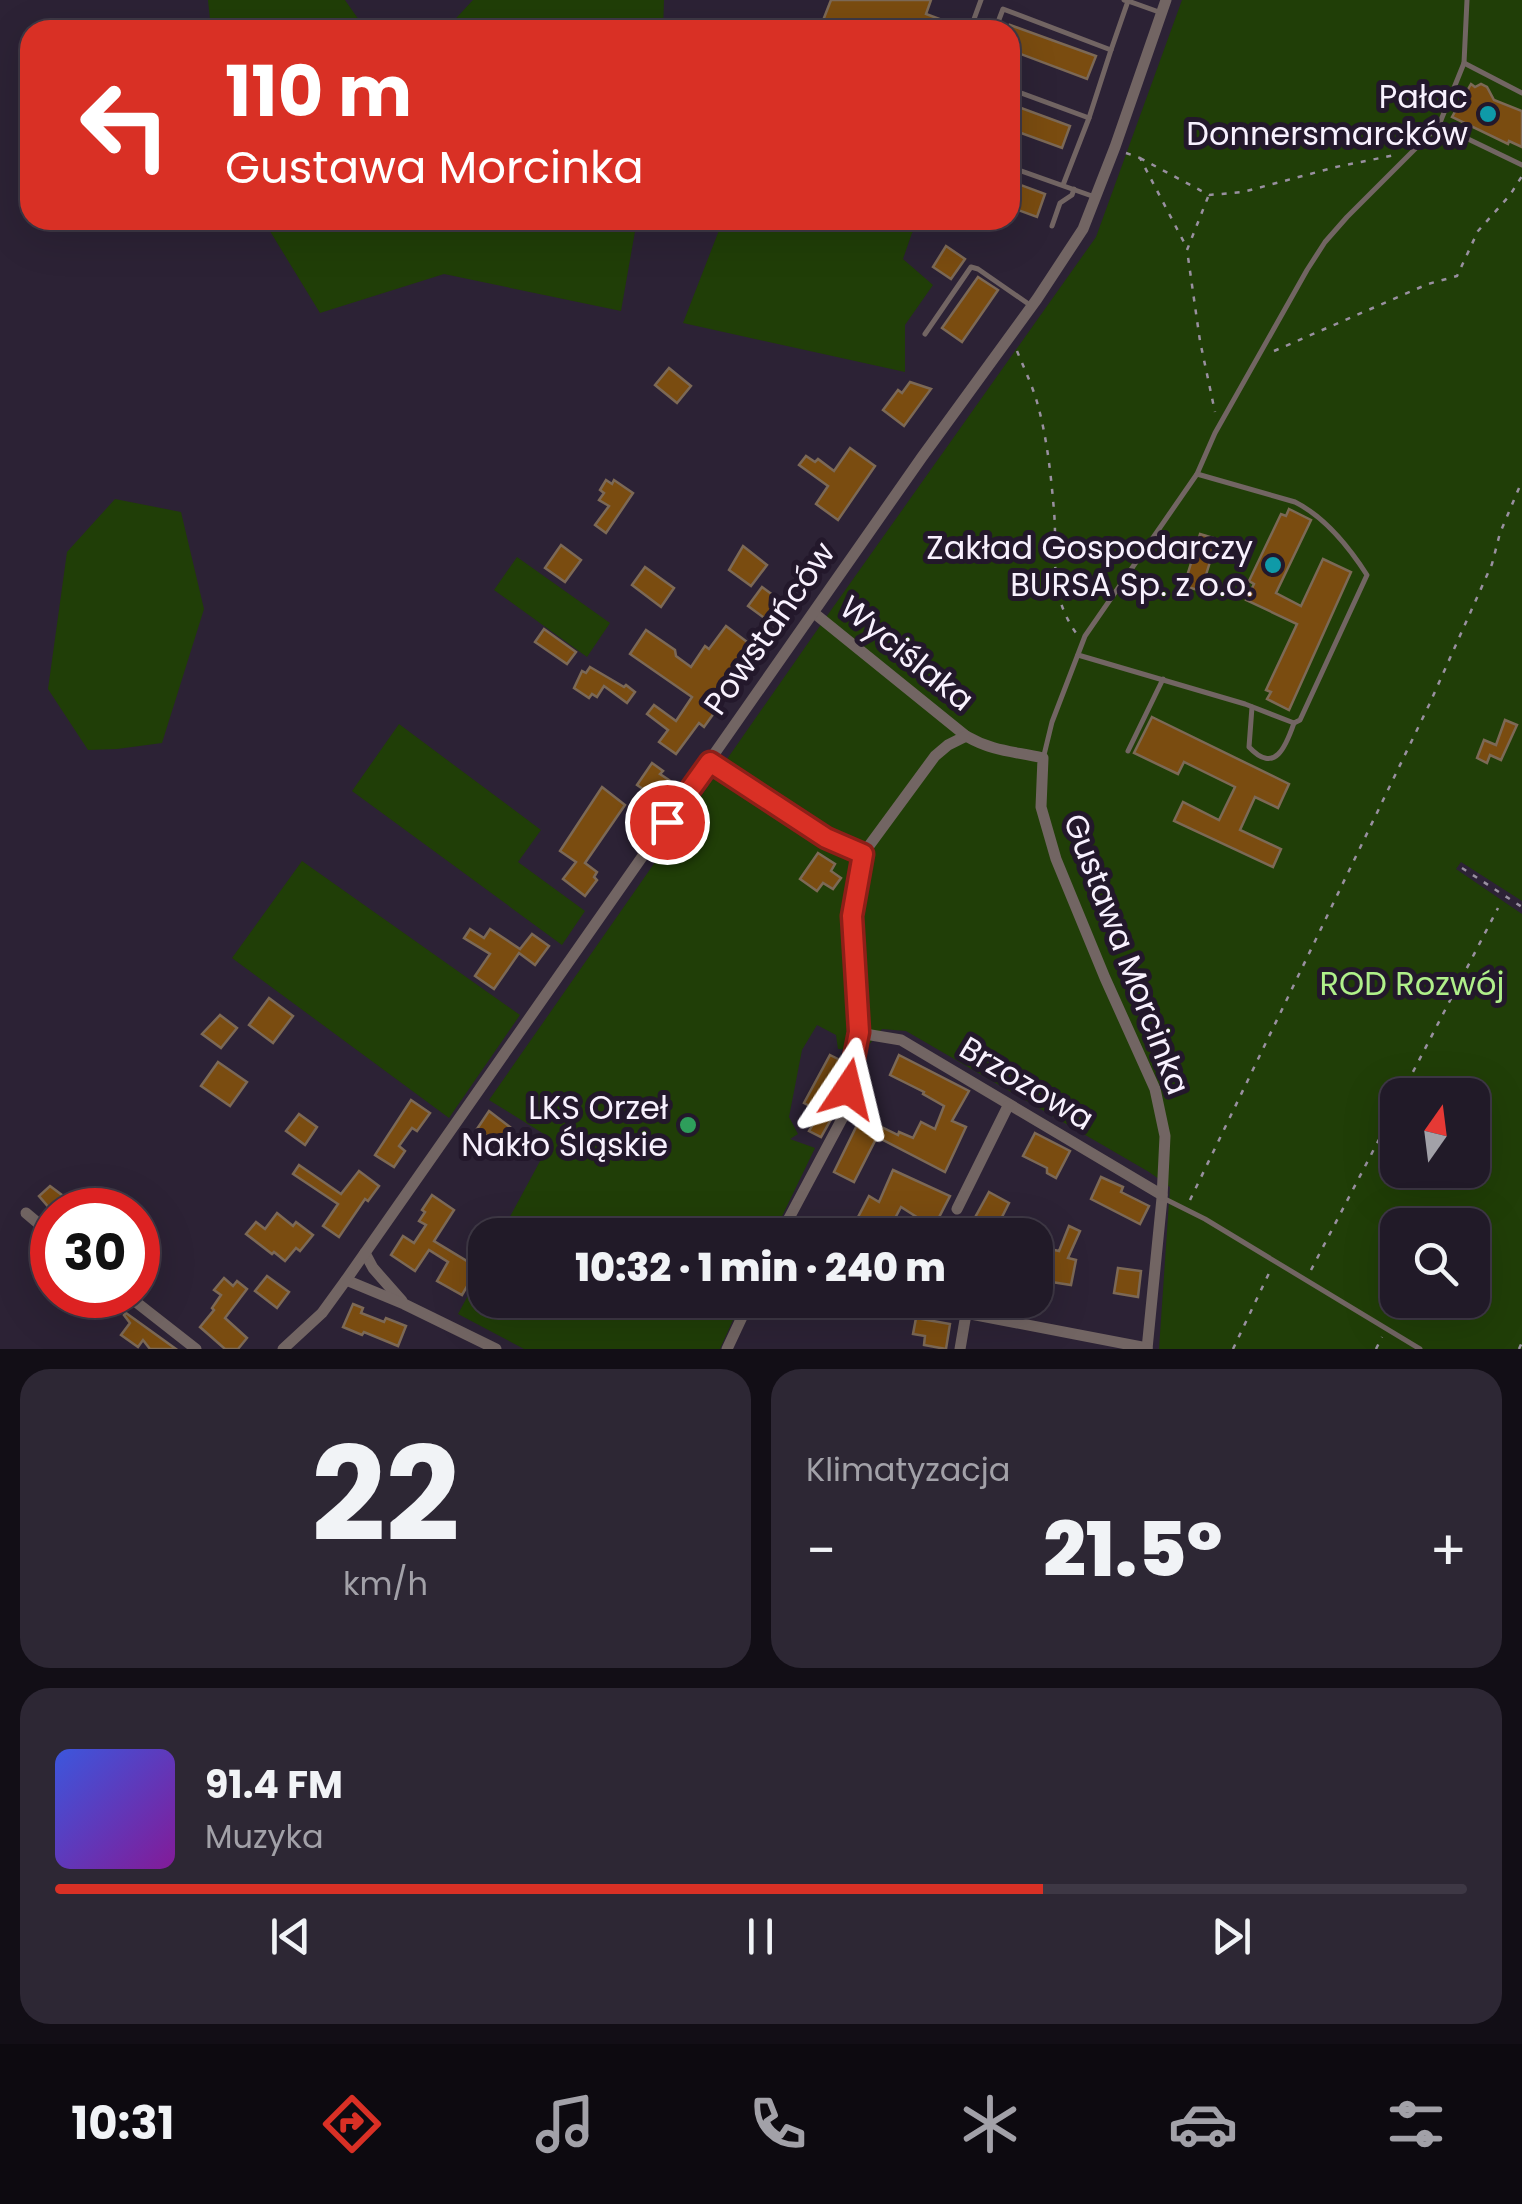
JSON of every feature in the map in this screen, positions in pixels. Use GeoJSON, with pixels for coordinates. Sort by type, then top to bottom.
{"type":"FeatureCollection","features":[{"type":"Feature","properties":{"kind":"street","name":"Powstańców"},"geometry":{"type":"LineString","coordinates":[[283,1349],[322,1313],[346,1280],[1076,241],[1164,6]]}},
{"type":"Feature","properties":{"kind":"street","name":"Wyciślaka"},"geometry":{"type":"LineString","coordinates":[[814,613],[966,736]]}},
{"type":"Feature","properties":{"kind":"street"},"geometry":{"type":"LineString","coordinates":[[789,1218],[843,1117],[859,1032],[852,916],[863,854],[948,745],[966,736],[1000,752],[1043,758]]}},
{"type":"Feature","properties":{"kind":"street","name":"Gustawa Morcinka"},"geometry":{"type":"LineString","coordinates":[[1043,758],[1041,807],[1056,858],[1156,1088],[1165,1136],[1147,1348]]}},
{"type":"Feature","properties":{"kind":"street"},"geometry":{"type":"LineString","coordinates":[[710,762],[826,838],[863,854]]}},
{"type":"Feature","properties":{"kind":"street","name":"Brzozowa"},"geometry":{"type":"LineString","coordinates":[[859,1032],[901,1040],[1162,1196]]}},
{"type":"Feature","properties":{"kind":"street"},"geometry":{"type":"LineString","coordinates":[[958,1209],[1008,1106]]}},
{"type":"Feature","properties":{"kind":"street"},"geometry":{"type":"LineString","coordinates":[[26,1214],[30,1217]]}},
{"type":"Feature","properties":{"kind":"street"},"geometry":{"type":"LineString","coordinates":[[365,1252],[373,1268],[404,1304]]}},
{"type":"Feature","properties":{"kind":"street"},"geometry":{"type":"LineString","coordinates":[[346,1280],[496,1349]]}},
{"type":"Feature","properties":{"kind":"street"},"geometry":{"type":"LineString","coordinates":[[157,1318],[196,1349]]}},
{"type":"Feature","properties":{"kind":"street"},"geometry":{"type":"LineString","coordinates":[[727,1349],[742,1318]]}},
{"type":"Feature","properties":{"kind":"street"},"geometry":{"type":"LineString","coordinates":[[960,1349],[965,1318]]}},
{"type":"Feature","properties":{"kind":"street"},"geometry":{"type":"LineString","coordinates":[[987,1318],[1147,1348]]}},
{"type":"Feature","properties":{"kind":"lane"},"geometry":{"type":"LineString","coordinates":[[1043,758],[1052,722],[1094,620],[1197,474],[1218,426],[1325,242],[1439,125],[1464,62],[1467,0]]}},
{"type":"Feature","properties":{"kind":"lane"},"geometry":{"type":"LineString","coordinates":[[1063,186],[1126,1],[1164,6]]}},
{"type":"Feature","properties":{"kind":"lane"},"geometry":{"type":"LineString","coordinates":[[1000,20],[1004,8],[1111,50]]}},
{"type":"Feature","properties":{"kind":"lane"},"geometry":{"type":"LineString","coordinates":[[1464,62],[1522,94]]}},
{"type":"Feature","properties":{"kind":"lane"},"geometry":{"type":"LineString","coordinates":[[1020,93],[1089,118]]}},
{"type":"Feature","properties":{"kind":"lane"},"geometry":{"type":"LineString","coordinates":[[1439,125],[1522,165]]}},
{"type":"Feature","properties":{"kind":"lane"},"geometry":{"type":"LineString","coordinates":[[1020,171],[1095,197]]}},
{"type":"Feature","properties":{"kind":"lane"},"geometry":{"type":"LineString","coordinates":[[1052,226],[1060,203],[1072,196],[1074,190]]}},
{"type":"Feature","properties":{"kind":"lane"},"geometry":{"type":"LineString","coordinates":[[924,334],[971,267],[1032,307]]}},
{"type":"Feature","properties":{"kind":"lane"},"geometry":{"type":"LineString","coordinates":[[1197,474],[1305,507],[1322,520],[1367,574],[1310,701],[1300,720],[1294,723],[1279,756],[1259,755],[1249,747],[1252,707]]}},
{"type":"Feature","properties":{"kind":"lane"},"geometry":{"type":"LineString","coordinates":[[1078,655],[1163,678],[1294,723]]}},
{"type":"Feature","properties":{"kind":"lane"},"geometry":{"type":"LineString","coordinates":[[1128,751],[1163,678]]}},
{"type":"Feature","properties":{"kind":"lane"},"geometry":{"type":"LineString","coordinates":[[1162,1196],[1420,1349]]}},
{"type":"Feature","properties":{"kind":"path"},"geometry":{"type":"LineString","coordinates":[[1121,149],[1209,195],[1243,192],[1411,152]]}},
{"type":"Feature","properties":{"kind":"path"},"geometry":{"type":"LineString","coordinates":[[1140,158],[1187,250],[1218,426]]}},
{"type":"Feature","properties":{"kind":"path"},"geometry":{"type":"LineString","coordinates":[[1282,348],[1428,284],[1456,276],[1478,231],[1510,196],[1522,176]]}},
{"type":"Feature","properties":{"kind":"path"},"geometry":{"type":"LineString","coordinates":[[1187,250],[1209,195]]}},
{"type":"Feature","properties":{"kind":"path"},"geometry":{"type":"LineString","coordinates":[[1006,342],[1016,349],[1036,398],[1055,513],[1056,592],[1066,618],[1082,642]]}},
{"type":"Feature","properties":{"kind":"path"},"geometry":{"type":"LineString","coordinates":[[1185,1210],[1422,720],[1492,564],[1522,480]]}},
{"type":"Feature","properties":{"kind":"path"},"geometry":{"type":"LineString","coordinates":[[1462,868],[1522,907]]}},
{"type":"Feature","properties":{"kind":"path"},"geometry":{"type":"LineString","coordinates":[[1411,1078],[1498,908]]}},
{"type":"Feature","properties":{"kind":"path"},"geometry":{"type":"LineString","coordinates":[[1306,1280],[1380,1138]]}},
{"type":"Feature","properties":{"kind":"path"},"geometry":{"type":"LineString","coordinates":[[1233,1349],[1275,1262]]}},
{"type":"Feature","properties":{"kind":"path"},"geometry":{"type":"LineString","coordinates":[[1376,1349],[1386,1328]]}},
{"type":"Feature","properties":{"kind":"path"},"geometry":{"type":"LineString","coordinates":[[1519,1349],[1522,1342]]}},
{"type":"Feature","properties":{"kind":"green space"},"geometry":{"type":"Polygon","coordinates":[[[208,0],[345,0],[359,20],[210,20],[208,0]]]}},
{"type":"Feature","properties":{"kind":"green space"},"geometry":{"type":"Polygon","coordinates":[[[473,0],[664,0],[663,20],[454,20],[473,0]]]}},
{"type":"Feature","properties":{"kind":"green space","name":"ROD Rozwój"},"geometry":{"type":"Polygon","coordinates":[[[1182,0],[1522,0],[1522,901],[1461,862],[1456,869],[1522,914],[1522,1349],[1159,1349],[1170,1187],[906,1031],[882,1029],[864,1051],[838,1049],[836,1035],[817,1025],[802,1050],[789,1117],[798,1134],[790,1139],[815,1148],[781,1218],[509,1218],[552,1139],[489,1100],[1096,237],[1182,0]]]}},
{"type":"Feature","properties":{"kind":"green space"},"geometry":{"type":"Polygon","coordinates":[[[269,230],[635,230],[621,311],[444,274],[320,313],[269,230]]]}},
{"type":"Feature","properties":{"kind":"green space"},"geometry":{"type":"Polygon","coordinates":[[[719,230],[915,230],[903,259],[933,285],[905,325],[905,372],[683,323],[719,230]]]}},
{"type":"Feature","properties":{"kind":"green space"},"geometry":{"type":"Polygon","coordinates":[[[115,499],[181,512],[204,609],[162,743],[88,750],[48,689],[67,552],[115,499]]]}},
{"type":"Feature","properties":{"kind":"green space"},"geometry":{"type":"Polygon","coordinates":[[[517,557],[610,623],[587,657],[494,590],[517,557]]]}},
{"type":"Feature","properties":{"kind":"green space"},"geometry":{"type":"Polygon","coordinates":[[[399,724],[541,830],[518,862],[585,911],[562,945],[352,791],[399,724]]]}},
{"type":"Feature","properties":{"kind":"green space"},"geometry":{"type":"Polygon","coordinates":[[[302,861],[520,1015],[449,1118],[232,958],[302,861]]]}},
{"type":"Feature","properties":{"kind":"green space"},"geometry":{"type":"Polygon","coordinates":[[[468,1295],[468,1318],[734,1318],[720,1349],[524,1349],[458,1314],[468,1295]]]}},
{"type":"Feature","properties":{"kind":"building"},"geometry":{"type":"Polygon","coordinates":[[[831,0],[931,0],[926,14],[942,20],[823,20],[831,0]]]}},
{"type":"Feature","properties":{"kind":"building"},"geometry":{"type":"Polygon","coordinates":[[[1020,29],[1096,56],[1087,79],[1020,54],[1020,29]]]}},
{"type":"Feature","properties":{"kind":"building","name":"Pałac Donnersmarcków"},"geometry":{"type":"Polygon","coordinates":[[[1471,84],[1487,87],[1494,100],[1522,111],[1522,147],[1452,117],[1471,84]]]}},
{"type":"Feature","properties":{"kind":"building"},"geometry":{"type":"Polygon","coordinates":[[[1020,108],[1070,126],[1062,148],[1020,133],[1020,108]]]}},
{"type":"Feature","properties":{"kind":"building"},"geometry":{"type":"Polygon","coordinates":[[[1020,185],[1045,194],[1037,217],[1020,211],[1020,185]]]}},
{"type":"Feature","properties":{"kind":"building"},"geometry":{"type":"Polygon","coordinates":[[[946,246],[965,259],[951,279],[933,267],[946,246]]]}},
{"type":"Feature","properties":{"kind":"building"},"geometry":{"type":"Polygon","coordinates":[[[978,277],[998,290],[962,342],[942,328],[978,277]]]}},
{"type":"Feature","properties":{"kind":"building"},"geometry":{"type":"Polygon","coordinates":[[[669,368],[691,386],[677,403],[655,385],[669,368]]]}},
{"type":"Feature","properties":{"kind":"building"},"geometry":{"type":"Polygon","coordinates":[[[910,382],[931,389],[904,426],[883,410],[898,390],[902,393],[910,382]]]}},
{"type":"Feature","properties":{"kind":"building"},"geometry":{"type":"Polygon","coordinates":[[[850,448],[875,466],[838,520],[816,504],[828,486],[799,465],[806,456],[815,462],[818,459],[834,471],[850,448]]]}},
{"type":"Feature","properties":{"kind":"building"},"geometry":{"type":"Polygon","coordinates":[[[606,480],[612,484],[614,480],[633,493],[606,533],[595,525],[609,506],[599,500],[606,480]]]}},
{"type":"Feature","properties":{"kind":"building","name":"Zakład Gospodarczy BURSA Sp. z o.o."},"geometry":{"type":"Polygon","coordinates":[[[1289,509],[1311,520],[1276,593],[1301,606],[1323,559],[1351,572],[1289,710],[1267,699],[1271,692],[1266,690],[1297,624],[1246,600],[1254,584],[1249,581],[1281,514],[1286,516],[1289,509]]]}},
{"type":"Feature","properties":{"kind":"building"},"geometry":{"type":"Polygon","coordinates":[[[1200,534],[1217,539],[1201,591],[1184,586],[1200,534]]]}},
{"type":"Feature","properties":{"kind":"building"},"geometry":{"type":"Polygon","coordinates":[[[561,545],[581,560],[565,582],[545,568],[561,545]]]}},
{"type":"Feature","properties":{"kind":"building"},"geometry":{"type":"Polygon","coordinates":[[[743,546],[767,565],[751,586],[729,570],[743,546]]]}},
{"type":"Feature","properties":{"kind":"building"},"geometry":{"type":"Polygon","coordinates":[[[645,567],[674,588],[661,607],[632,585],[645,567]]]}},
{"type":"Feature","properties":{"kind":"building"},"geometry":{"type":"Polygon","coordinates":[[[762,587],[781,601],[767,620],[748,606],[762,587]]]}},
{"type":"Feature","properties":{"kind":"building"},"geometry":{"type":"Polygon","coordinates":[[[726,626],[755,648],[741,666],[736,662],[711,701],[719,706],[704,727],[699,723],[676,754],[659,742],[668,730],[647,714],[654,705],[676,721],[692,697],[630,654],[646,630],[691,667],[726,626]]]}},
{"type":"Feature","properties":{"kind":"building"},"geometry":{"type":"Polygon","coordinates":[[[544,629],[576,652],[567,664],[535,642],[544,629]]]}},
{"type":"Feature","properties":{"kind":"building"},"geometry":{"type":"Polygon","coordinates":[[[590,667],[635,692],[627,703],[604,686],[597,697],[592,694],[589,698],[574,688],[582,671],[586,673],[590,667]]]}},
{"type":"Feature","properties":{"kind":"building"},"geometry":{"type":"Polygon","coordinates":[[[1152,717],[1289,784],[1278,808],[1255,797],[1240,830],[1281,849],[1273,867],[1174,821],[1183,802],[1219,820],[1235,787],[1184,762],[1178,774],[1134,753],[1152,717]]]}},
{"type":"Feature","properties":{"kind":"building"},"geometry":{"type":"Polygon","coordinates":[[[1505,720],[1517,725],[1501,760],[1490,755],[1487,763],[1477,758],[1484,740],[1496,745],[1505,720]]]}},
{"type":"Feature","properties":{"kind":"building"},"geometry":{"type":"Polygon","coordinates":[[[652,763],[669,780],[656,798],[637,785],[652,763]]]}},
{"type":"Feature","properties":{"kind":"building"},"geometry":{"type":"Polygon","coordinates":[[[602,787],[625,805],[585,863],[597,872],[597,880],[585,896],[563,879],[576,862],[560,851],[602,787]]]}},
{"type":"Feature","properties":{"kind":"building"},"geometry":{"type":"Polygon","coordinates":[[[818,853],[835,864],[831,871],[841,878],[833,889],[823,883],[817,891],[800,879],[818,853]]]}},
{"type":"Feature","properties":{"kind":"building"},"geometry":{"type":"Polygon","coordinates":[[[470,929],[484,938],[490,929],[520,949],[532,934],[549,946],[535,965],[519,953],[494,989],[475,976],[490,954],[464,938],[470,929]]]}},
{"type":"Feature","properties":{"kind":"building"},"geometry":{"type":"Polygon","coordinates":[[[269,998],[293,1016],[273,1043],[249,1025],[269,998]]]}},
{"type":"Feature","properties":{"kind":"building"},"geometry":{"type":"Polygon","coordinates":[[[220,1015],[237,1028],[221,1048],[202,1034],[220,1015]]]}},
{"type":"Feature","properties":{"kind":"building"},"geometry":{"type":"Polygon","coordinates":[[[830,1055],[842,1061],[829,1086],[838,1091],[831,1106],[835,1108],[834,1114],[821,1137],[809,1131],[815,1121],[815,1109],[804,1103],[830,1055]]]}},
{"type":"Feature","properties":{"kind":"building"},"geometry":{"type":"Polygon","coordinates":[[[899,1055],[969,1091],[952,1121],[966,1127],[945,1172],[877,1137],[854,1182],[834,1172],[861,1117],[913,1138],[921,1122],[935,1129],[944,1106],[890,1075],[899,1055]]]}},
{"type":"Feature","properties":{"kind":"building"},"geometry":{"type":"Polygon","coordinates":[[[218,1062],[247,1082],[230,1106],[201,1086],[218,1062]]]}},
{"type":"Feature","properties":{"kind":"building"},"geometry":{"type":"Polygon","coordinates":[[[411,1100],[430,1113],[399,1146],[405,1151],[394,1167],[375,1155],[411,1100]]]}},
{"type":"Feature","properties":{"kind":"building"},"geometry":{"type":"Polygon","coordinates":[[[489,1111],[510,1127],[498,1144],[477,1129],[489,1111]]]}},
{"type":"Feature","properties":{"kind":"building"},"geometry":{"type":"Polygon","coordinates":[[[299,1114],[317,1127],[305,1145],[286,1131],[299,1114]]]}},
{"type":"Feature","properties":{"kind":"building"},"geometry":{"type":"Polygon","coordinates":[[[1035,1133],[1070,1151],[1056,1178],[1047,1173],[1047,1168],[1023,1156],[1035,1133]]]}},
{"type":"Feature","properties":{"kind":"building"},"geometry":{"type":"Polygon","coordinates":[[[299,1165],[341,1194],[359,1171],[379,1186],[339,1237],[323,1226],[338,1204],[293,1174],[299,1165]]]}},
{"type":"Feature","properties":{"kind":"building"},"geometry":{"type":"Polygon","coordinates":[[[893,1170],[950,1196],[939,1218],[918,1218],[901,1207],[895,1218],[858,1218],[869,1196],[879,1202],[893,1170]]]}},
{"type":"Feature","properties":{"kind":"building"},"geometry":{"type":"Polygon","coordinates":[[[1101,1177],[1149,1206],[1140,1224],[1091,1199],[1101,1177]]]}},
{"type":"Feature","properties":{"kind":"building"},"geometry":{"type":"Polygon","coordinates":[[[989,1192],[1009,1203],[1002,1218],[975,1218],[989,1192]]]}},
{"type":"Feature","properties":{"kind":"building"},"geometry":{"type":"Polygon","coordinates":[[[432,1195],[454,1210],[434,1241],[468,1260],[468,1285],[462,1295],[437,1281],[448,1262],[429,1250],[415,1271],[391,1255],[403,1236],[414,1243],[426,1225],[419,1221],[425,1212],[422,1210],[432,1195]]]}},
{"type":"Feature","properties":{"kind":"building"},"geometry":{"type":"Polygon","coordinates":[[[277,1213],[313,1235],[285,1261],[246,1234],[256,1222],[265,1229],[277,1213]]]}},
{"type":"Feature","properties":{"kind":"building"},"geometry":{"type":"Polygon","coordinates":[[[1069,1226],[1080,1231],[1068,1258],[1076,1260],[1071,1285],[1053,1282],[1053,1250],[1059,1251],[1069,1226]]]}},
{"type":"Feature","properties":{"kind":"building"},"geometry":{"type":"Polygon","coordinates":[[[1118,1268],[1141,1271],[1138,1297],[1114,1293],[1118,1268]]]}},
{"type":"Feature","properties":{"kind":"building"},"geometry":{"type":"Polygon","coordinates":[[[267,1276],[289,1292],[277,1308],[255,1291],[267,1276]]]}},
{"type":"Feature","properties":{"kind":"building"},"geometry":{"type":"Polygon","coordinates":[[[224,1278],[233,1286],[237,1281],[247,1289],[225,1318],[247,1338],[238,1349],[225,1349],[200,1327],[214,1310],[221,1295],[214,1290],[224,1278]]]}},
{"type":"Feature","properties":{"kind":"building"},"geometry":{"type":"Polygon","coordinates":[[[353,1304],[363,1308],[361,1313],[406,1326],[398,1346],[343,1327],[353,1304]]]}},
{"type":"Feature","properties":{"kind":"building"},"geometry":{"type":"Polygon","coordinates":[[[126,1318],[133,1318],[176,1349],[150,1349],[143,1340],[138,1347],[121,1335],[130,1323],[126,1318]]]}},
{"type":"Feature","properties":{"kind":"building"},"geometry":{"type":"Polygon","coordinates":[[[916,1318],[950,1324],[946,1349],[924,1345],[925,1336],[913,1334],[916,1318]]]}},
{"type":"Feature","properties":{"kind":"place","name":"Pałac Donnersmarcków"},"geometry":{"type":"Point","coordinates":[1488,114]}},
{"type":"Feature","properties":{"kind":"place","name":"Zakład Gospodarczy BURSA Sp. z o.o."},"geometry":{"type":"Point","coordinates":[1273,565]}},
{"type":"Feature","properties":{"kind":"place","name":"LKS Orzeł Nakło Śląskie"},"geometry":{"type":"Point","coordinates":[688,1125]}},
{"type":"Feature","properties":{"kind":"route"},"geometry":{"type":"LineString","coordinates":[[667,822],[710,762],[826,838],[863,854],[852,916],[859,1032],[848,1089]]}}]}
